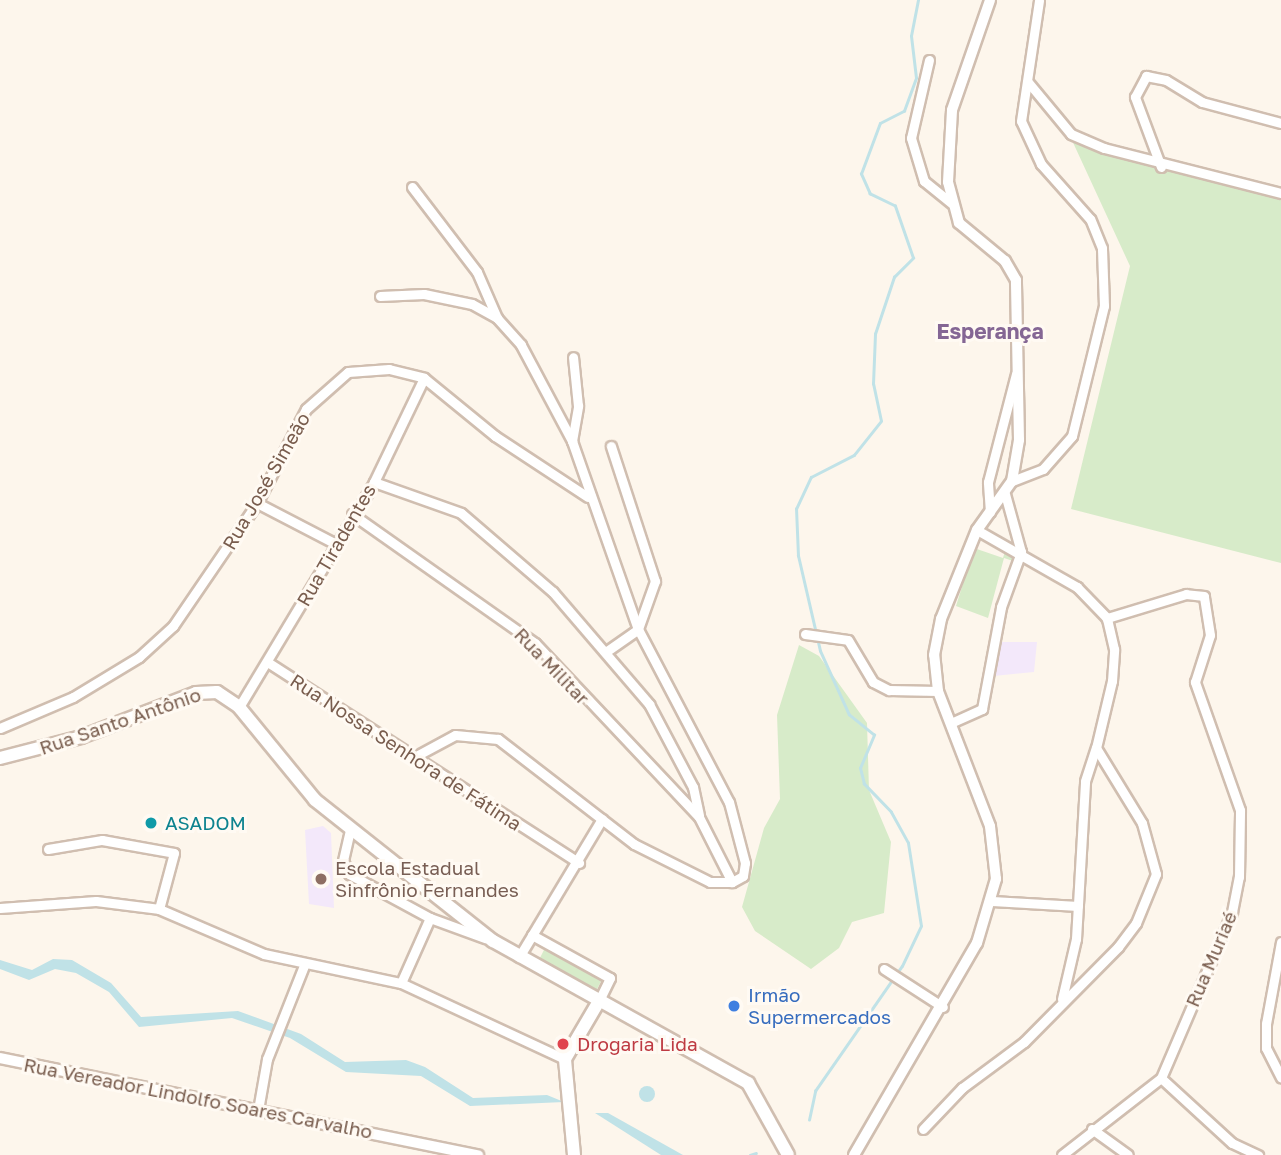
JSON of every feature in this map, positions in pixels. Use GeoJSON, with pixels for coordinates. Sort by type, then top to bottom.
{"type":"FeatureCollection","features":[{"type":"Feature","properties":{"kind":"main road","name":"Rua Santo Antônio"},"geometry":{"type":"LineString","coordinates":[[0,758],[81,737],[197,693],[217,692],[239,707],[315,800],[493,941],[748,1083],[788,1155]]}},
{"type":"Feature","properties":{"kind":"main road"},"geometry":{"type":"LineString","coordinates":[[574,1155],[565,1059],[599,1001]]}},
{"type":"Feature","properties":{"kind":"street"},"geometry":{"type":"LineString","coordinates":[[853,1155],[943,1007],[992,901],[997,859],[990,825],[939,691],[936,637],[977,530],[1012,481],[1018,366],[1016,280],[1005,261],[959,223],[951,203],[946,146],[952,110],[990,0]]}},
{"type":"Feature","properties":{"kind":"street"},"geometry":{"type":"LineString","coordinates":[[1012,481],[1042,469],[1080,419],[1106,272],[1090,219],[1029,145],[1021,121],[1039,0]]}},
{"type":"Feature","properties":{"kind":"street"},"geometry":{"type":"LineString","coordinates":[[929,60],[911,138],[924,181],[951,203]]}},
{"type":"Feature","properties":{"kind":"street"},"geometry":{"type":"LineString","coordinates":[[1161,167],[1135,97],[1146,76],[1166,80],[1202,102],[1281,123]]}},
{"type":"Feature","properties":{"kind":"street"},"geometry":{"type":"LineString","coordinates":[[1028,82],[1071,134],[1161,167],[1281,192]]}},
{"type":"Feature","properties":{"kind":"street"},"geometry":{"type":"LineString","coordinates":[[412,187],[478,272],[497,318],[521,345],[572,441],[588,497],[638,629],[729,802],[745,863],[743,876],[732,882],[684,871],[602,819],[545,770],[483,734],[456,735],[416,756]]}},
{"type":"Feature","properties":{"kind":"street"},"geometry":{"type":"LineString","coordinates":[[380,296],[424,294],[497,318]]}},
{"type":"Feature","properties":{"kind":"street"},"geometry":{"type":"LineString","coordinates":[[572,441],[578,406],[573,357]]}},
{"type":"Feature","properties":{"kind":"street"},"geometry":{"type":"LineString","coordinates":[[990,512],[988,482],[1018,366]]}},
{"type":"Feature","properties":{"kind":"street","name":"Rua José Simeão"},"geometry":{"type":"LineString","coordinates":[[0,728],[29,721],[139,657],[190,606],[257,503],[306,410],[335,380],[370,368],[424,378],[495,436],[588,497]]}},
{"type":"Feature","properties":{"kind":"street","name":"Rua Tiradentes"},"geometry":{"type":"LineString","coordinates":[[239,707],[269,663],[352,514],[374,482],[424,378]]}},
{"type":"Feature","properties":{"kind":"street"},"geometry":{"type":"LineString","coordinates":[[607,651],[638,629],[655,581],[611,446]]}},
{"type":"Feature","properties":{"kind":"street"},"geometry":{"type":"LineString","coordinates":[[374,482],[433,499],[486,530],[607,651],[673,746],[699,817],[732,882]]}},
{"type":"Feature","properties":{"kind":"street"},"geometry":{"type":"LineString","coordinates":[[953,722],[982,709],[1001,607],[1021,552],[1005,494]]}},
{"type":"Feature","properties":{"kind":"street"},"geometry":{"type":"LineString","coordinates":[[257,503],[336,544]]}},
{"type":"Feature","properties":{"kind":"street","name":"Rua Militar"},"geometry":{"type":"LineString","coordinates":[[352,514],[535,643],[699,817]]}},
{"type":"Feature","properties":{"kind":"street"},"geometry":{"type":"LineString","coordinates":[[977,530],[1021,552],[1089,597],[1107,618],[1114,649],[1112,681],[1085,781],[1078,906],[1061,1001]]}},
{"type":"Feature","properties":{"kind":"street","name":"Rua Muriaé"},"geometry":{"type":"LineString","coordinates":[[1107,618],[1186,594],[1204,596],[1210,635],[1195,682],[1237,798],[1239,877],[1231,912],[1161,1078]]}},
{"type":"Feature","properties":{"kind":"street"},"geometry":{"type":"LineString","coordinates":[[808,634],[838,635],[853,645],[873,682],[901,692],[939,691]]}},
{"type":"Feature","properties":{"kind":"street","name":"Rua Nossa Senhora de Fátima"},"geometry":{"type":"LineString","coordinates":[[269,663],[354,723],[416,756],[579,863]]}},
{"type":"Feature","properties":{"kind":"street"},"geometry":{"type":"LineString","coordinates":[[923,1129],[961,1088],[1024,1042],[1136,923],[1156,874],[1143,823],[1096,748]]}},
{"type":"Feature","properties":{"kind":"street"},"geometry":{"type":"LineString","coordinates":[[519,957],[579,863],[602,819]]}},
{"type":"Feature","properties":{"kind":"street","name":"Rua Santo Antônio"},"geometry":{"type":"LineString","coordinates":[[350,830],[343,861],[349,874],[430,918],[493,941]]}},
{"type":"Feature","properties":{"kind":"street"},"geometry":{"type":"LineString","coordinates":[[48,849],[102,840],[174,853],[159,909]]}},
{"type":"Feature","properties":{"kind":"street"},"geometry":{"type":"LineString","coordinates":[[0,908],[96,901],[159,909],[264,954],[401,983],[565,1059]]}},
{"type":"Feature","properties":{"kind":"street"},"geometry":{"type":"LineString","coordinates":[[992,901],[1078,906]]}},
{"type":"Feature","properties":{"kind":"street"},"geometry":{"type":"LineString","coordinates":[[401,983],[430,918]]}},
{"type":"Feature","properties":{"kind":"street"},"geometry":{"type":"LineString","coordinates":[[532,935],[610,978],[599,1001]]}},
{"type":"Feature","properties":{"kind":"street"},"geometry":{"type":"LineString","coordinates":[[1281,942],[1266,1024],[1266,1048],[1281,1077]]}},
{"type":"Feature","properties":{"kind":"street"},"geometry":{"type":"LineString","coordinates":[[258,1110],[263,1070],[306,963]]}},
{"type":"Feature","properties":{"kind":"street"},"geometry":{"type":"LineString","coordinates":[[888,971],[943,1007]]}},
{"type":"Feature","properties":{"kind":"street","name":"Rua Vereador Lindolfo Soares Carvalho"},"geometry":{"type":"LineString","coordinates":[[0,1058],[478,1155]]}},
{"type":"Feature","properties":{"kind":"street"},"geometry":{"type":"LineString","coordinates":[[1062,1155],[1091,1129],[1161,1078],[1233,1143],[1258,1155]]}},
{"type":"Feature","properties":{"kind":"street"},"geometry":{"type":"LineString","coordinates":[[1091,1129],[1128,1155]]}},
{"type":"Feature","properties":{"kind":"shaded area"},"geometry":{"type":"Polygon","coordinates":[[[995,642],[1037,642],[1034,672],[994,676],[995,642]]]}},
{"type":"Feature","properties":{"kind":"shaded area","name":"Escola Estadual Sinfrônio Fernandes"},"geometry":{"type":"Polygon","coordinates":[[[323,826],[331,833],[334,908],[309,904],[305,830],[323,826]]]}},
{"type":"Feature","properties":{"kind":"green space"},"geometry":{"type":"Polygon","coordinates":[[[1070,136],[1122,157],[1281,196],[1281,563],[1071,509],[1130,266],[1070,136]]]}},
{"type":"Feature","properties":{"kind":"green space"},"geometry":{"type":"Polygon","coordinates":[[[974,548],[1003,558],[1006,548],[1015,552],[1013,561],[1004,558],[988,618],[956,606],[974,548]]]}},
{"type":"Feature","properties":{"kind":"green space"},"geometry":{"type":"Polygon","coordinates":[[[799,645],[819,656],[867,723],[869,790],[891,842],[884,913],[852,922],[839,948],[811,969],[755,931],[742,907],[764,828],[780,799],[777,715],[799,645]]]}},
{"type":"Feature","properties":{"kind":"green space"},"geometry":{"type":"Polygon","coordinates":[[[546,946],[604,976],[595,992],[537,963],[546,946]]]}},
{"type":"Feature","properties":{"kind":"water"},"geometry":{"type":"Polygon","coordinates":[[[53,959],[72,960],[111,983],[141,1017],[238,1011],[301,1034],[345,1062],[406,1060],[425,1067],[473,1098],[547,1095],[564,1102],[470,1106],[421,1076],[346,1072],[290,1038],[232,1018],[139,1027],[109,992],[76,973],[55,969],[29,980],[0,969],[0,960],[32,970],[53,959]]]}},
{"type":"Feature","properties":{"kind":"water"},"geometry":{"type":"Polygon","coordinates":[[[647,1086],[655,1094],[647,1102],[639,1094],[647,1086]]]}},
{"type":"Feature","properties":{"kind":"water"},"geometry":{"type":"Polygon","coordinates":[[[595,1113],[608,1113],[683,1155],[661,1155],[595,1113]]]}},
{"type":"Feature","properties":{"kind":"waterway"},"geometry":{"type":"LineString","coordinates":[[809,1120],[815,1091],[902,966],[921,926],[908,843],[891,812],[864,784],[860,768],[874,735],[849,715],[820,651],[798,556],[796,509],[811,477],[854,455],[881,421],[873,384],[875,334],[894,277],[913,258],[895,206],[870,194],[861,174],[880,123],[904,111],[916,78],[911,36],[918,0]]}},
{"type":"Feature","properties":{"kind":"waterway"},"geometry":{"type":"LineString","coordinates":[[750,1155],[756,1153]]}},
{"type":"Feature","properties":{"kind":"place","name":"ASADOM"},"geometry":{"type":"Point","coordinates":[151,823]}},
{"type":"Feature","properties":{"kind":"place","name":"Escola Estadual Sinfrônio Fernandes"},"geometry":{"type":"Point","coordinates":[321,879]}},
{"type":"Feature","properties":{"kind":"place","name":"Irmão Supermercados"},"geometry":{"type":"Point","coordinates":[734,1006]}},
{"type":"Feature","properties":{"kind":"place","name":"Drogaria Lida"},"geometry":{"type":"Point","coordinates":[563,1044]}},
{"type":"Feature","properties":{"kind":"district","name":"Esperança"},"geometry":{"type":"Point","coordinates":[990,331]}}]}
